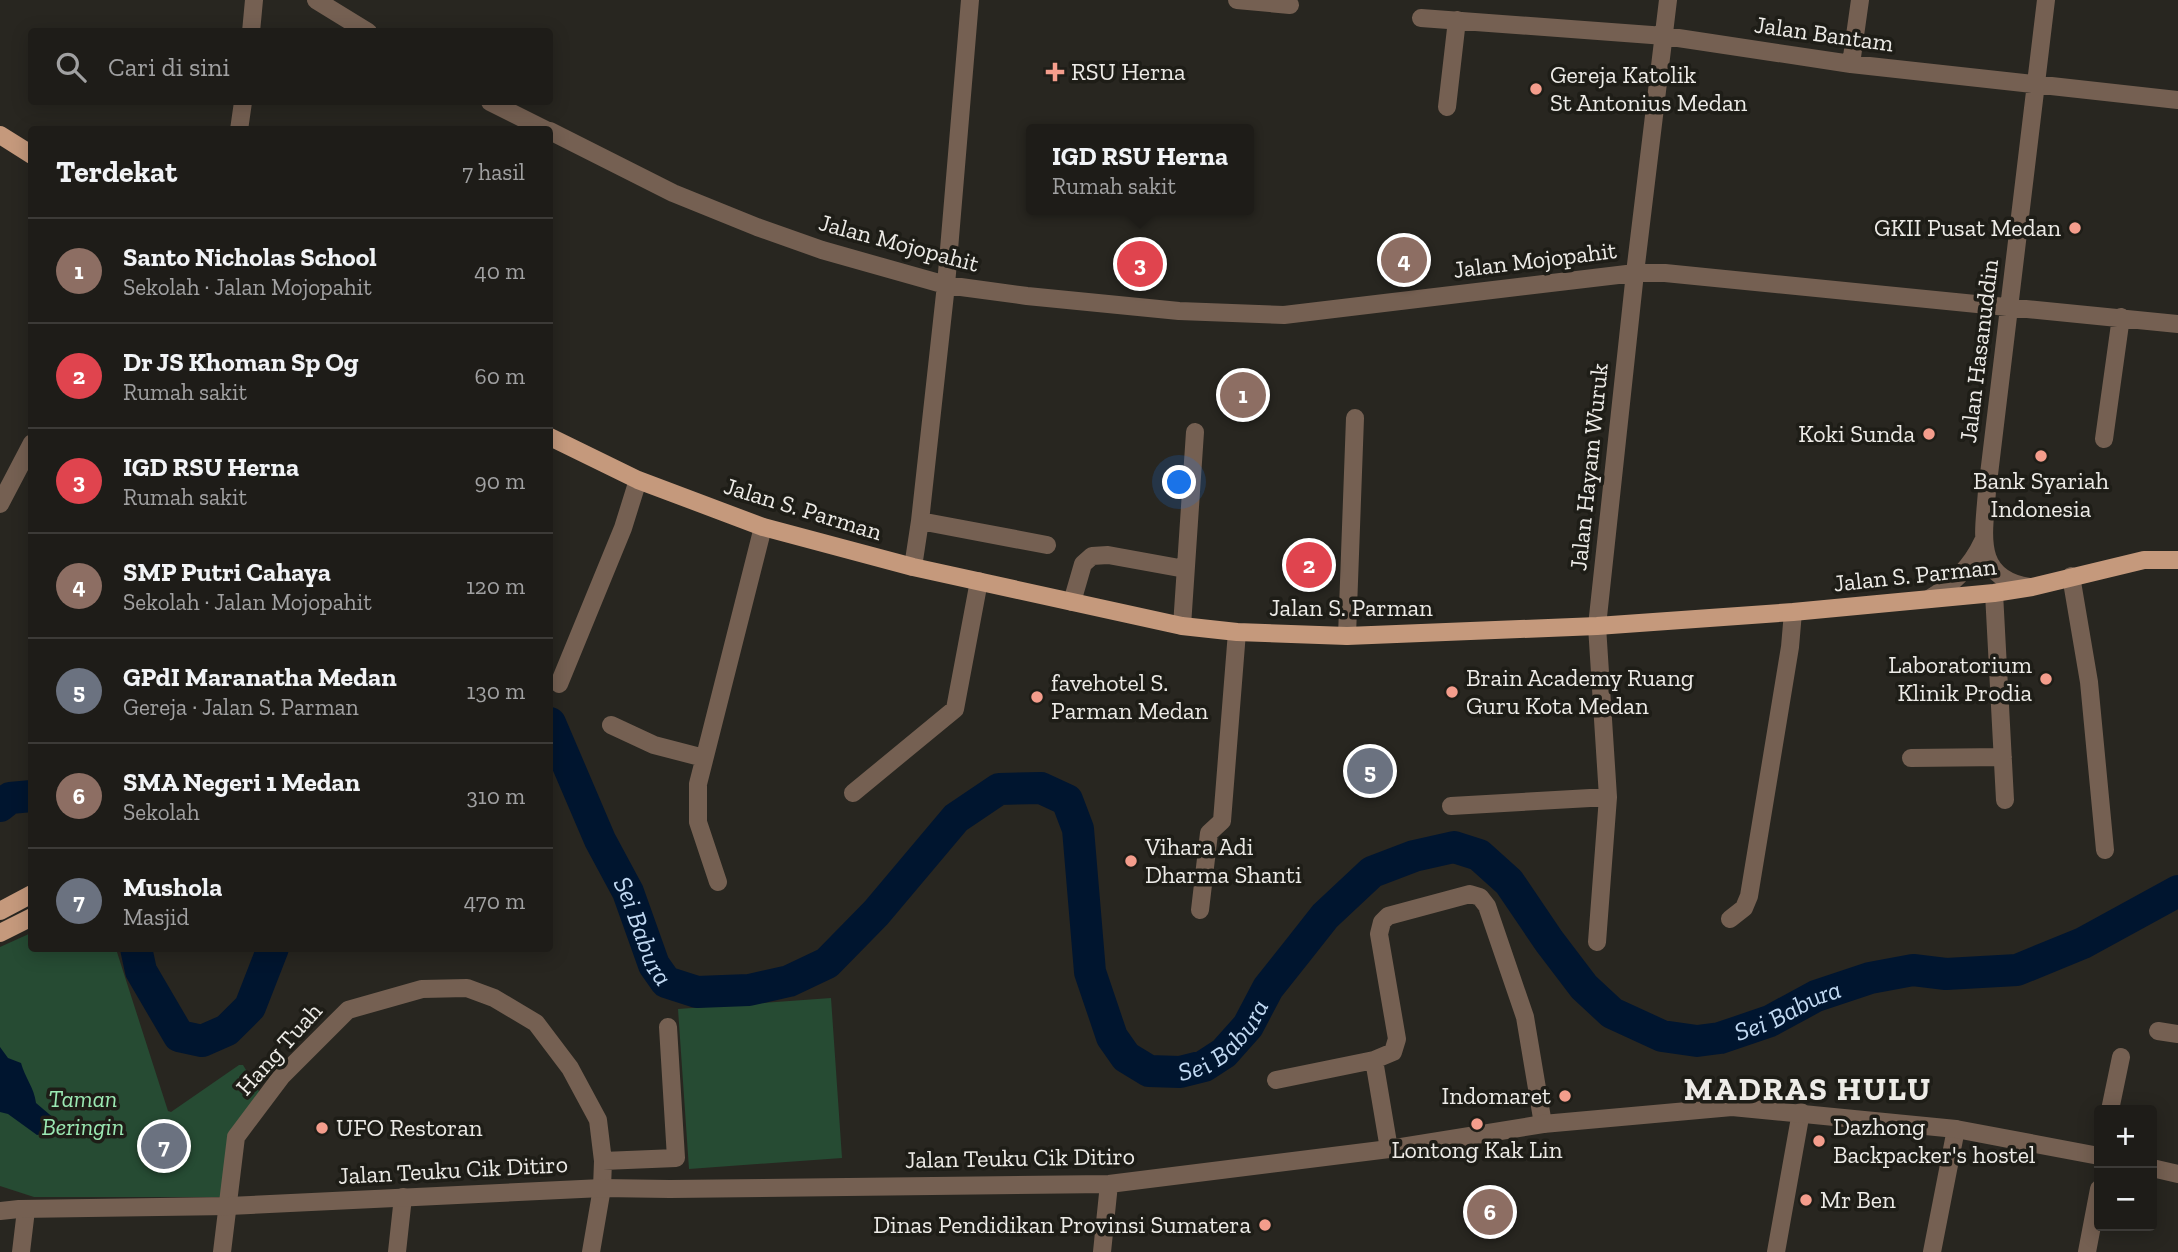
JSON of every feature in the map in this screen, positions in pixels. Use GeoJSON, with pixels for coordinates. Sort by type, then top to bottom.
{"type":"FeatureCollection","features":[{"type":"Feature","properties":{"kind":"main road"},"geometry":{"type":"LineString","coordinates":[[0,135],[28,152]]}},
{"type":"Feature","properties":{"kind":"main road","name":"Jalan S. Parman"},"geometry":{"type":"LineString","coordinates":[[553,438],[638,480],[763,527],[913,567],[1182,626],[1237,632],[1348,636],[1597,626],[1793,612],[1994,593],[2032,587],[2144,560],[2178,560]]}},
{"type":"Feature","properties":{"kind":"main road"},"geometry":{"type":"LineString","coordinates":[[0,911],[28,896]]}},
{"type":"Feature","properties":{"kind":"main road"},"geometry":{"type":"LineString","coordinates":[[0,933],[28,919]]}},
{"type":"Feature","properties":{"kind":"street"},"geometry":{"type":"LineString","coordinates":[[251,28],[254,0]]}},
{"type":"Feature","properties":{"kind":"street"},"geometry":{"type":"LineString","coordinates":[[316,0],[362,28]]}},
{"type":"Feature","properties":{"kind":"street"},"geometry":{"type":"LineString","coordinates":[[913,567],[946,285],[970,0]]}},
{"type":"Feature","properties":{"kind":"street"},"geometry":{"type":"LineString","coordinates":[[1237,0],[1290,5]]}},
{"type":"Feature","properties":{"kind":"street","name":"Jalan Hayam Wuruk"},"geometry":{"type":"LineString","coordinates":[[1597,942],[1608,797],[1597,626],[1668,0]]}},
{"type":"Feature","properties":{"kind":"street"},"geometry":{"type":"LineString","coordinates":[[1851,64],[1860,0]]}},
{"type":"Feature","properties":{"kind":"street","name":"Jalan Hasanuddin"},"geometry":{"type":"LineString","coordinates":[[1928,599],[1948,587],[1975,558],[1983,541],[2046,0]]}},
{"type":"Feature","properties":{"kind":"street","name":"Jalan Bantam"},"geometry":{"type":"LineString","coordinates":[[1421,18],[1665,36],[1851,64],[2178,100]]}},
{"type":"Feature","properties":{"kind":"street"},"geometry":{"type":"LineString","coordinates":[[1447,107],[1457,20]]}},
{"type":"Feature","properties":{"kind":"street"},"geometry":{"type":"LineString","coordinates":[[240,126],[243,105]]}},
{"type":"Feature","properties":{"kind":"street","name":"Jalan Mojopahit"},"geometry":{"type":"LineString","coordinates":[[496,105],[540,126]]}},
{"type":"Feature","properties":{"kind":"street","name":"Jalan Mojopahit"},"geometry":{"type":"LineString","coordinates":[[553,133],[673,193],[757,228],[822,250],[946,285],[1087,304],[1284,315],[1635,273],[1760,281],[2178,324]]}},
{"type":"Feature","properties":{"kind":"street"},"geometry":{"type":"LineString","coordinates":[[2104,439],[2121,317]]}},
{"type":"Feature","properties":{"kind":"street"},"geometry":{"type":"LineString","coordinates":[[1348,636],[1355,418]]}},
{"type":"Feature","properties":{"kind":"street"},"geometry":{"type":"LineString","coordinates":[[1182,626],[1195,432]]}},
{"type":"Feature","properties":{"kind":"street"},"geometry":{"type":"LineString","coordinates":[[0,504],[28,451]]}},
{"type":"Feature","properties":{"kind":"street"},"geometry":{"type":"LineString","coordinates":[[559,684],[623,528],[638,480]]}},
{"type":"Feature","properties":{"kind":"street"},"geometry":{"type":"LineString","coordinates":[[920,521],[1047,545]]}},
{"type":"Feature","properties":{"kind":"street"},"geometry":{"type":"LineString","coordinates":[[718,882],[698,822],[698,784],[763,527]]}},
{"type":"Feature","properties":{"kind":"street","name":"Jalan Hasanuddin"},"geometry":{"type":"LineString","coordinates":[[1983,541],[1993,570],[2002,579],[2032,587]]}},
{"type":"Feature","properties":{"kind":"street"},"geometry":{"type":"LineString","coordinates":[[1072,602],[1083,564],[1088,557],[1094,555],[1185,569]]}},
{"type":"Feature","properties":{"kind":"street"},"geometry":{"type":"LineString","coordinates":[[2071,576],[2089,682],[2105,850]]}},
{"type":"Feature","properties":{"kind":"street"},"geometry":{"type":"LineString","coordinates":[[853,793],[955,709],[979,581]]}},
{"type":"Feature","properties":{"kind":"street"},"geometry":{"type":"LineString","coordinates":[[1994,593],[2005,800]]}},
{"type":"Feature","properties":{"kind":"street"},"geometry":{"type":"LineString","coordinates":[[1730,919],[1744,908],[1749,896],[1790,647],[1793,612]]}},
{"type":"Feature","properties":{"kind":"street"},"geometry":{"type":"LineString","coordinates":[[1200,910],[1209,833],[1222,821],[1237,632]]}},
{"type":"Feature","properties":{"kind":"street"},"geometry":{"type":"LineString","coordinates":[[611,725],[654,746],[704,758]]}},
{"type":"Feature","properties":{"kind":"street"},"geometry":{"type":"LineString","coordinates":[[1911,758],[2003,757]]}},
{"type":"Feature","properties":{"kind":"street"},"geometry":{"type":"LineString","coordinates":[[1451,806],[1608,797]]}},
{"type":"Feature","properties":{"kind":"street"},"geometry":{"type":"LineString","coordinates":[[1276,1080],[1374,1060],[1393,1052],[1397,1039],[1379,934],[1382,922],[1388,916],[1470,894],[1480,897],[1487,906],[1525,1017],[1543,1124]]}},
{"type":"Feature","properties":{"kind":"street","name":"Hang Tuah"},"geometry":{"type":"LineString","coordinates":[[222,1252],[236,1137],[281,1077],[348,1010],[422,989],[467,988],[494,998],[536,1023],[570,1068],[598,1120],[603,1161],[602,1188],[592,1252]]}},
{"type":"Feature","properties":{"kind":"street"},"geometry":{"type":"LineString","coordinates":[[603,1161],[676,1158],[668,1027]]}},
{"type":"Feature","properties":{"kind":"street"},"geometry":{"type":"LineString","coordinates":[[2158,1031],[2178,1034]]}},
{"type":"Feature","properties":{"kind":"street"},"geometry":{"type":"LineString","coordinates":[[2111,1105],[2121,1057]]}},
{"type":"Feature","properties":{"kind":"street"},"geometry":{"type":"LineString","coordinates":[[1374,1060],[1389,1149]]}},
{"type":"Feature","properties":{"kind":"street","name":"Jalan Teuku Cik Ditiro"},"geometry":{"type":"LineString","coordinates":[[0,1211],[229,1206],[602,1188],[1109,1184],[1389,1149],[1543,1124],[1732,1107],[1956,1129],[2094,1155]]}},
{"type":"Feature","properties":{"kind":"street"},"geometry":{"type":"LineString","coordinates":[[1776,1252],[1801,1112]]}},
{"type":"Feature","properties":{"kind":"street"},"geometry":{"type":"LineString","coordinates":[[1932,1252],[1956,1129]]}},
{"type":"Feature","properties":{"kind":"street"},"geometry":{"type":"LineString","coordinates":[[2157,1169],[2178,1174]]}},
{"type":"Feature","properties":{"kind":"street"},"geometry":{"type":"LineString","coordinates":[[1102,1252],[1109,1184]]}},
{"type":"Feature","properties":{"kind":"street"},"geometry":{"type":"LineString","coordinates":[[397,1252],[403,1197]]}},
{"type":"Feature","properties":{"kind":"street","name":"Jalan Teuku Cik Ditiro"},"geometry":{"type":"LineString","coordinates":[[0,1201],[23,1209]]}},
{"type":"Feature","properties":{"kind":"street"},"geometry":{"type":"LineString","coordinates":[[21,1252],[23,1209]]}},
{"type":"Feature","properties":{"kind":"street"},"geometry":{"type":"LineString","coordinates":[[2087,1252],[2094,1215]]}},
{"type":"Feature","properties":{"kind":"green space","name":"Taman Beringin"},"geometry":{"type":"Polygon","coordinates":[[[28,934],[28,952],[117,952],[168,1111],[171,1112],[239,1065],[243,1065],[260,1093],[222,1197],[34,1197],[0,1186],[0,947],[28,934]]]}},
{"type":"Feature","properties":{"kind":"green space"},"geometry":{"type":"Polygon","coordinates":[[[831,998],[842,1158],[689,1169],[678,1009],[831,998]]]}},
{"type":"Feature","properties":{"kind":"water"},"geometry":{"type":"Polygon","coordinates":[[[0,1047],[8,1058],[21,1063],[36,1103],[62,1125],[60,1130],[37,1135],[8,1114],[0,1112],[0,1047]]]}},
{"type":"Feature","properties":{"kind":"waterway","name":"Sei Babura"},"geometry":{"type":"LineString","coordinates":[[553,730],[600,840],[628,892],[654,965],[666,982],[697,992],[749,990],[789,981],[827,963],[876,913],[956,818],[999,789],[1041,788],[1067,800],[1078,829],[1090,972],[1112,1037],[1126,1057],[1149,1071],[1180,1072],[1204,1066],[1224,1053],[1248,1026],[1268,988],[1325,916],[1372,872],[1414,856],[1454,847],[1479,855],[1509,882],[1584,987],[1612,1013],[1662,1036],[1697,1041],[1720,1038],[1770,1021],[1816,996],[1870,978],[1913,970],[1946,974],[2017,970],[2083,943],[2178,891]]}},
{"type":"Feature","properties":{"kind":"waterway","name":"Sei Babura"},"geometry":{"type":"LineString","coordinates":[[0,806],[10,798],[28,796]]}},
{"type":"Feature","properties":{"kind":"waterway","name":"Sei Babura"},"geometry":{"type":"LineString","coordinates":[[137,952],[141,971],[179,1036],[202,1041],[227,1030],[250,1007],[271,952]]}},
{"type":"Feature","properties":{"kind":"place","name":"RSU Herna"},"geometry":{"type":"Point","coordinates":[1055,72]}},
{"type":"Feature","properties":{"kind":"place","name":"Gereja Katolik St Antonius Medan"},"geometry":{"type":"Point","coordinates":[1536,89]}},
{"type":"Feature","properties":{"kind":"place","name":"GKII Pusat Medan"},"geometry":{"type":"Point","coordinates":[2075,228]}},
{"type":"Feature","properties":{"kind":"place","name":"SMP Putri Cahaya"},"geometry":{"type":"Point","coordinates":[1404,260]}},
{"type":"Feature","properties":{"kind":"place","name":"IGD RSU Herna"},"geometry":{"type":"Point","coordinates":[1140,264]}},
{"type":"Feature","properties":{"kind":"place","name":"Santo Nicholas School"},"geometry":{"type":"Point","coordinates":[1243,395]}},
{"type":"Feature","properties":{"kind":"place","name":"Koki Sunda"},"geometry":{"type":"Point","coordinates":[1929,434]}},
{"type":"Feature","properties":{"kind":"place","name":"Bank Syariah Indonesia"},"geometry":{"type":"Point","coordinates":[2041,456]}},
{"type":"Feature","properties":{"kind":"place","name":"Dr JS Khoman Sp Og"},"geometry":{"type":"Point","coordinates":[1309,565]}},
{"type":"Feature","properties":{"kind":"place","name":"Laboratorium Klinik Prodia"},"geometry":{"type":"Point","coordinates":[2046,679]}},
{"type":"Feature","properties":{"kind":"place","name":"Brain Academy Ruang Guru Kota Medan"},"geometry":{"type":"Point","coordinates":[1452,692]}},
{"type":"Feature","properties":{"kind":"place","name":"favehotel S. Parman Medan"},"geometry":{"type":"Point","coordinates":[1037,697]}},
{"type":"Feature","properties":{"kind":"place","name":"GPdI Maranatha Medan"},"geometry":{"type":"Point","coordinates":[1370,771]}},
{"type":"Feature","properties":{"kind":"place","name":"Vihara Adi Dharma Shanti"},"geometry":{"type":"Point","coordinates":[1131,861]}},
{"type":"Feature","properties":{"kind":"place","name":"Indomaret"},"geometry":{"type":"Point","coordinates":[1565,1096]}},
{"type":"Feature","properties":{"kind":"place","name":"Lontong Kak Lin"},"geometry":{"type":"Point","coordinates":[1477,1124]}},
{"type":"Feature","properties":{"kind":"place","name":"UFO Restoran"},"geometry":{"type":"Point","coordinates":[322,1128]}},
{"type":"Feature","properties":{"kind":"place","name":"Dazhong Backpacker's hostel"},"geometry":{"type":"Point","coordinates":[1819,1141]}},
{"type":"Feature","properties":{"kind":"place","name":"Mushola"},"geometry":{"type":"Point","coordinates":[164,1146]}},
{"type":"Feature","properties":{"kind":"place","name":"Mr Ben"},"geometry":{"type":"Point","coordinates":[1806,1200]}},
{"type":"Feature","properties":{"kind":"place","name":"SMA Negeri 1 Medan"},"geometry":{"type":"Point","coordinates":[1490,1212]}},
{"type":"Feature","properties":{"kind":"place","name":"Dinas Pendidikan Provinsi Sumatera"},"geometry":{"type":"Point","coordinates":[1265,1225]}},
{"type":"Feature","properties":{"kind":"district","name":"MADRAS HULU"},"geometry":{"type":"Point","coordinates":[1808,1089]}}]}
